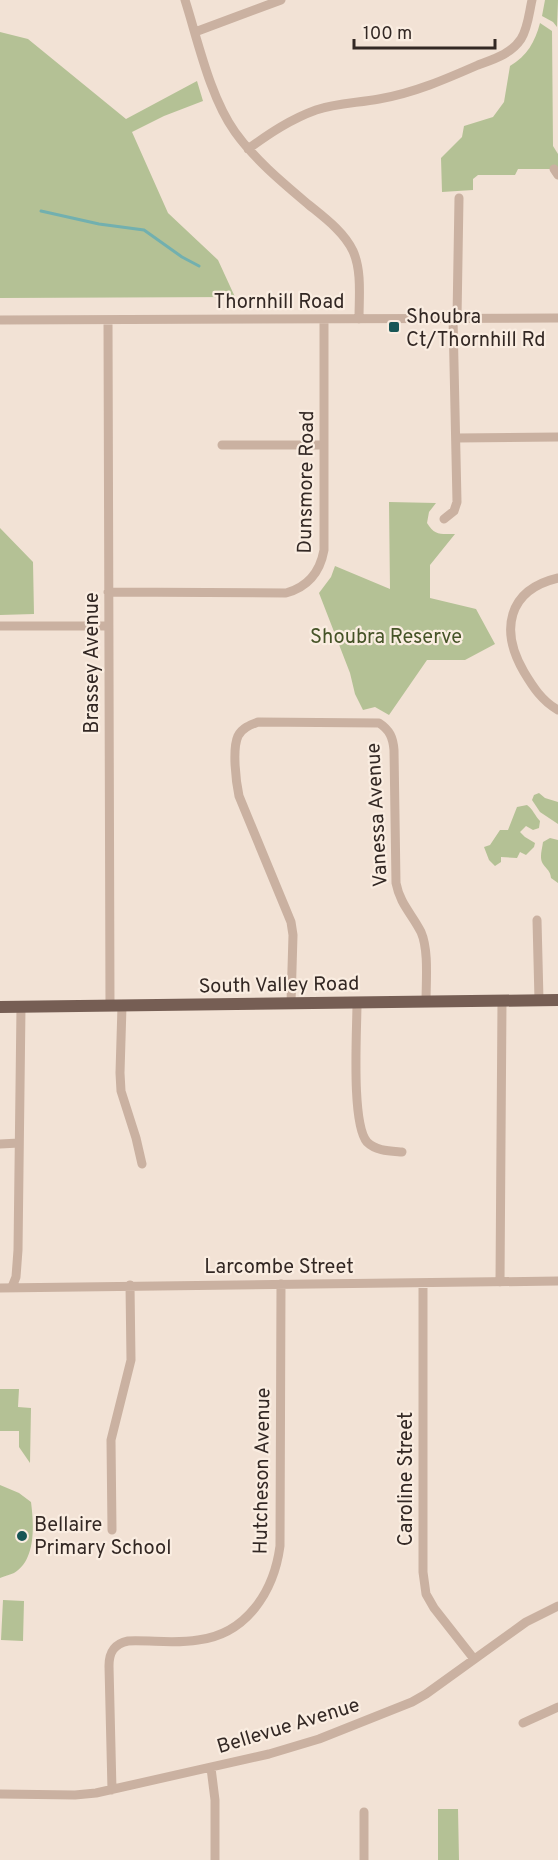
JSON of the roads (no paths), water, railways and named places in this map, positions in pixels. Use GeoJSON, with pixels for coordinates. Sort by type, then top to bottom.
{"type":"FeatureCollection","features":[{"type":"Feature","properties":{"kind":"main road","name":"South Valley Road"},"geometry":{"type":"LineString","coordinates":[[0,1007],[558,1000]]}},
{"type":"Feature","properties":{"kind":"street"},"geometry":{"type":"LineString","coordinates":[[185,0],[206,69],[226,118],[248,148],[330,222],[353,250],[359,276],[359,319]]}},
{"type":"Feature","properties":{"kind":"street"},"geometry":{"type":"LineString","coordinates":[[195,32],[281,0]]}},
{"type":"Feature","properties":{"kind":"street"},"geometry":{"type":"LineString","coordinates":[[248,148],[274,130],[317,110],[380,99],[423,88],[507,53],[524,34],[532,0]]}},
{"type":"Feature","properties":{"kind":"street"},"geometry":{"type":"LineString","coordinates":[[444,519],[454,511],[457,502],[455,318],[459,198]]}},
{"type":"Feature","properties":{"kind":"street","name":"Thornhill Road"},"geometry":{"type":"LineString","coordinates":[[0,320],[558,318]]}},
{"type":"Feature","properties":{"kind":"street","name":"Dunsmore Road"},"geometry":{"type":"LineString","coordinates":[[108,592],[286,593],[304,585],[318,572],[324,550],[324,319]]}},
{"type":"Feature","properties":{"kind":"street","name":"Brassey Avenue"},"geometry":{"type":"LineString","coordinates":[[108,320],[108,626],[116,1006],[121,1091],[142,1164]]}},
{"type":"Feature","properties":{"kind":"street"},"geometry":{"type":"LineString","coordinates":[[457,438],[558,437]]}},
{"type":"Feature","properties":{"kind":"street"},"geometry":{"type":"LineString","coordinates":[[222,445],[324,445]]}},
{"type":"Feature","properties":{"kind":"street"},"geometry":{"type":"LineString","coordinates":[[558,578],[533,588],[523,598],[515,608],[509,631],[515,656],[540,696],[558,710]]}},
{"type":"Feature","properties":{"kind":"street"},"geometry":{"type":"LineString","coordinates":[[0,627],[108,626]]}},
{"type":"Feature","properties":{"kind":"street","name":"Vanessa Avenue"},"geometry":{"type":"LineString","coordinates":[[291,1003],[293,934],[291,922],[239,796],[237,784],[238,736],[249,725],[258,722],[379,723],[390,734],[394,750],[396,883],[398,895],[421,933],[425,947],[426,1002]]}},
{"type":"Feature","properties":{"kind":"street"},"geometry":{"type":"LineString","coordinates":[[537,920],[539,1000]]}},
{"type":"Feature","properties":{"kind":"street"},"geometry":{"type":"LineString","coordinates":[[500,1282],[502,1001]]}},
{"type":"Feature","properties":{"kind":"street"},"geometry":{"type":"LineString","coordinates":[[357,1003],[357,1107],[360,1130],[366,1141],[374,1147],[402,1152]]}},
{"type":"Feature","properties":{"kind":"street"},"geometry":{"type":"LineString","coordinates":[[12,1287],[18,1250],[21,1007]]}},
{"type":"Feature","properties":{"kind":"street"},"geometry":{"type":"LineString","coordinates":[[0,1143],[19,1143]]}},
{"type":"Feature","properties":{"kind":"street"},"geometry":{"type":"LineString","coordinates":[[18,1250],[26,1287]]}},
{"type":"Feature","properties":{"kind":"street","name":"Larcombe Street"},"geometry":{"type":"LineString","coordinates":[[0,1287],[558,1281]]}},
{"type":"Feature","properties":{"kind":"street","name":"Caroline Street"},"geometry":{"type":"LineString","coordinates":[[423,1283],[423,1572],[426,1594],[434,1608],[474,1659]]}},
{"type":"Feature","properties":{"kind":"street","name":"Hutcheson Avenue"},"geometry":{"type":"LineString","coordinates":[[112,1790],[109,1655],[114,1648],[119,1643],[128,1641],[197,1641],[227,1631],[249,1615],[259,1604],[273,1579],[280,1546],[280,1284]]}},
{"type":"Feature","properties":{"kind":"street"},"geometry":{"type":"LineString","coordinates":[[112,1530],[111,1440],[131,1360],[130,1285]]}},
{"type":"Feature","properties":{"kind":"street","name":"Bellevue Avenue"},"geometry":{"type":"LineString","coordinates":[[0,1794],[75,1795],[112,1790],[269,1754],[319,1739],[412,1702],[526,1622],[558,1606]]}},
{"type":"Feature","properties":{"kind":"street"},"geometry":{"type":"LineString","coordinates":[[523,1723],[558,1707]]}},
{"type":"Feature","properties":{"kind":"street"},"geometry":{"type":"LineString","coordinates":[[211,1768],[215,1800],[215,1860]]}},
{"type":"Feature","properties":{"kind":"street"},"geometry":{"type":"LineString","coordinates":[[364,1812],[364,1860]]}},
{"type":"Feature","properties":{"kind":"waterway"},"geometry":{"type":"LineString","coordinates":[[41,211],[99,224],[144,230],[199,266]]}},
{"type":"Feature","properties":{"kind":"place","name":"Shoubra Ct/Thornhill Rd"},"geometry":{"type":"Point","coordinates":[394,327]}},
{"type":"Feature","properties":{"kind":"place","name":"Bellaire Primary School"},"geometry":{"type":"Point","coordinates":[22,1536]}},
{"type":"Feature","properties":{"kind":"park label","name":"Shoubra Reserve"},"geometry":{"type":"Point","coordinates":[386,636]}}]}
